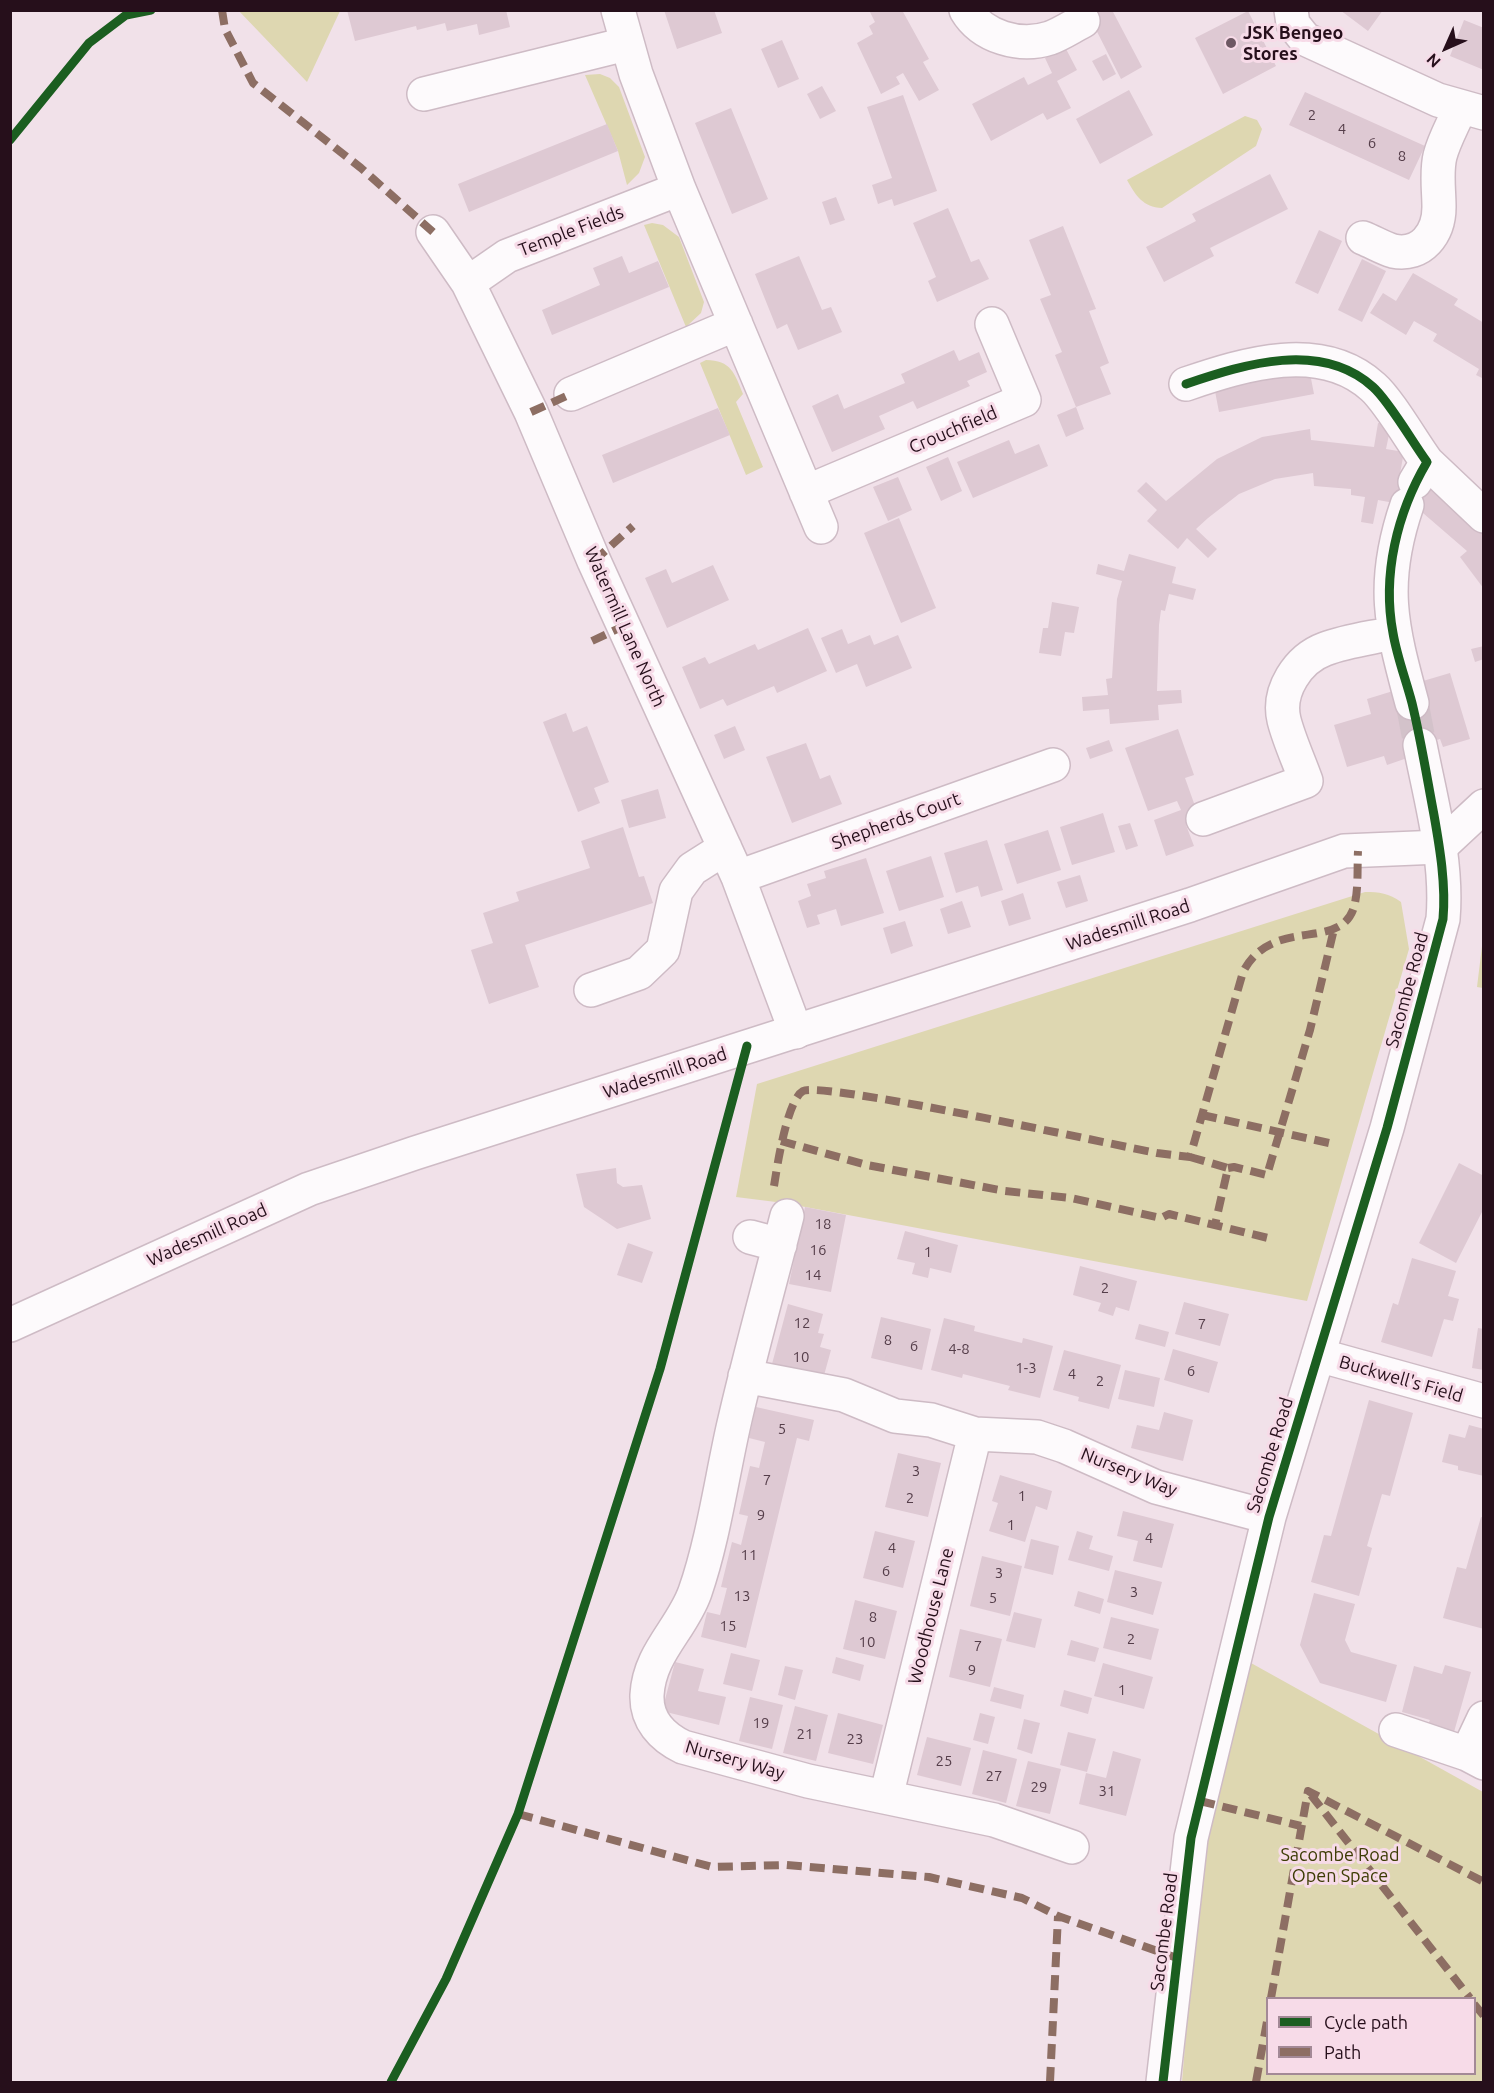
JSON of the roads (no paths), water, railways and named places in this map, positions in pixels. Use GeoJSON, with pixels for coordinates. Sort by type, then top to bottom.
{"type":"FeatureCollection","features":[{"type":"Feature","properties":{"kind":"street"},"geometry":{"type":"LineString","coordinates":[[618,10],[626,44],[679,189],[821,527]]}},
{"type":"Feature","properties":{"kind":"street"},"geometry":{"type":"LineString","coordinates":[[966,10],[983,30],[997,36],[1028,42],[1050,38],[1083,21]]}},
{"type":"Feature","properties":{"kind":"street"},"geometry":{"type":"LineString","coordinates":[[1292,17],[1305,39],[1472,110],[1440,156],[1439,210],[1437,226],[1432,236],[1423,246],[1410,253],[1392,251],[1363,238]]}},
{"type":"Feature","properties":{"kind":"street"},"geometry":{"type":"LineString","coordinates":[[424,94],[626,44]]}},
{"type":"Feature","properties":{"kind":"street","name":"Temple Fields"},"geometry":{"type":"LineString","coordinates":[[468,283],[507,256],[679,189]]}},
{"type":"Feature","properties":{"kind":"street","name":"Watermill Lane North"},"geometry":{"type":"LineString","coordinates":[[433,232],[468,283],[531,412],[594,561],[738,877],[796,1032]]}},
{"type":"Feature","properties":{"kind":"street"},"geometry":{"type":"LineString","coordinates":[[571,394],[736,324]]}},
{"type":"Feature","properties":{"kind":"street","name":"Crouchfield"},"geometry":{"type":"LineString","coordinates":[[806,492],[1024,400],[992,324]]}},
{"type":"Feature","properties":{"kind":"street"},"geometry":{"type":"LineString","coordinates":[[1186,384],[1235,367],[1275,359],[1346,368],[1375,388],[1416,483],[1484,516]]}},
{"type":"Feature","properties":{"kind":"street"},"geometry":{"type":"LineString","coordinates":[[1412,703],[1393,633],[1390,607],[1392,553],[1416,483]]}},
{"type":"Feature","properties":{"kind":"street"},"geometry":{"type":"LineString","coordinates":[[1203,819],[1306,781],[1283,719],[1282,702],[1287,684],[1294,673],[1323,650],[1393,633]]}},
{"type":"Feature","properties":{"kind":"street","name":"Sacombe Road"},"geometry":{"type":"LineString","coordinates":[[1162,2082],[1191,1838],[1269,1517],[1387,1128],[1443,919],[1440,847],[1420,745]]}},
{"type":"Feature","properties":{"kind":"street","name":"Shepherds Court"},"geometry":{"type":"LineString","coordinates":[[738,877],[1053,765]]}},
{"type":"Feature","properties":{"kind":"street"},"geometry":{"type":"LineString","coordinates":[[1440,847],[1484,806]]}},
{"type":"Feature","properties":{"kind":"street","name":"Wadesmill Road"},"geometry":{"type":"LineString","coordinates":[[10,1325],[309,1189],[1179,909],[1344,851],[1440,847]]}},
{"type":"Feature","properties":{"kind":"street"},"geometry":{"type":"LineString","coordinates":[[591,990],[639,973],[663,950],[676,891],[693,869],[725,848]]}},
{"type":"Feature","properties":{"kind":"street","name":"Nursery Way"},"geometry":{"type":"LineString","coordinates":[[772,1233],[745,1376],[694,1594],[657,1658],[650,1677],[647,1694],[652,1719],[668,1740],[684,1747],[808,1780],[994,1820],[1072,1847]]}},
{"type":"Feature","properties":{"kind":"street","name":"Buckwell's Field"},"geometry":{"type":"LineString","coordinates":[[1318,1355],[1484,1401]]}},
{"type":"Feature","properties":{"kind":"street","name":"Nursery Way"},"geometry":{"type":"LineString","coordinates":[[745,1376],[844,1395],[895,1416],[931,1420],[975,1434],[1037,1437],[1064,1446],[1156,1487],[1269,1517]]}},
{"type":"Feature","properties":{"kind":"street","name":"Woodhouse Lane"},"geometry":{"type":"LineString","coordinates":[[886,1797],[975,1434]]}},
{"type":"Feature","properties":{"kind":"street"},"geometry":{"type":"LineString","coordinates":[[1396,1730],[1475,1758],[1484,1718]]}},
{"type":"Feature","properties":{"kind":"tunnel"},"geometry":{"type":"LineString","coordinates":[[1412,703],[1420,745]]}},
{"type":"Feature","properties":{"kind":"place","name":"JSK Bengeo Stores"},"geometry":{"type":"Point","coordinates":[1231,43]}},
{"type":"Feature","properties":{"kind":"park label","name":"Sacombe Road Open Space"},"geometry":{"type":"Point","coordinates":[1340,1865]}}]}
